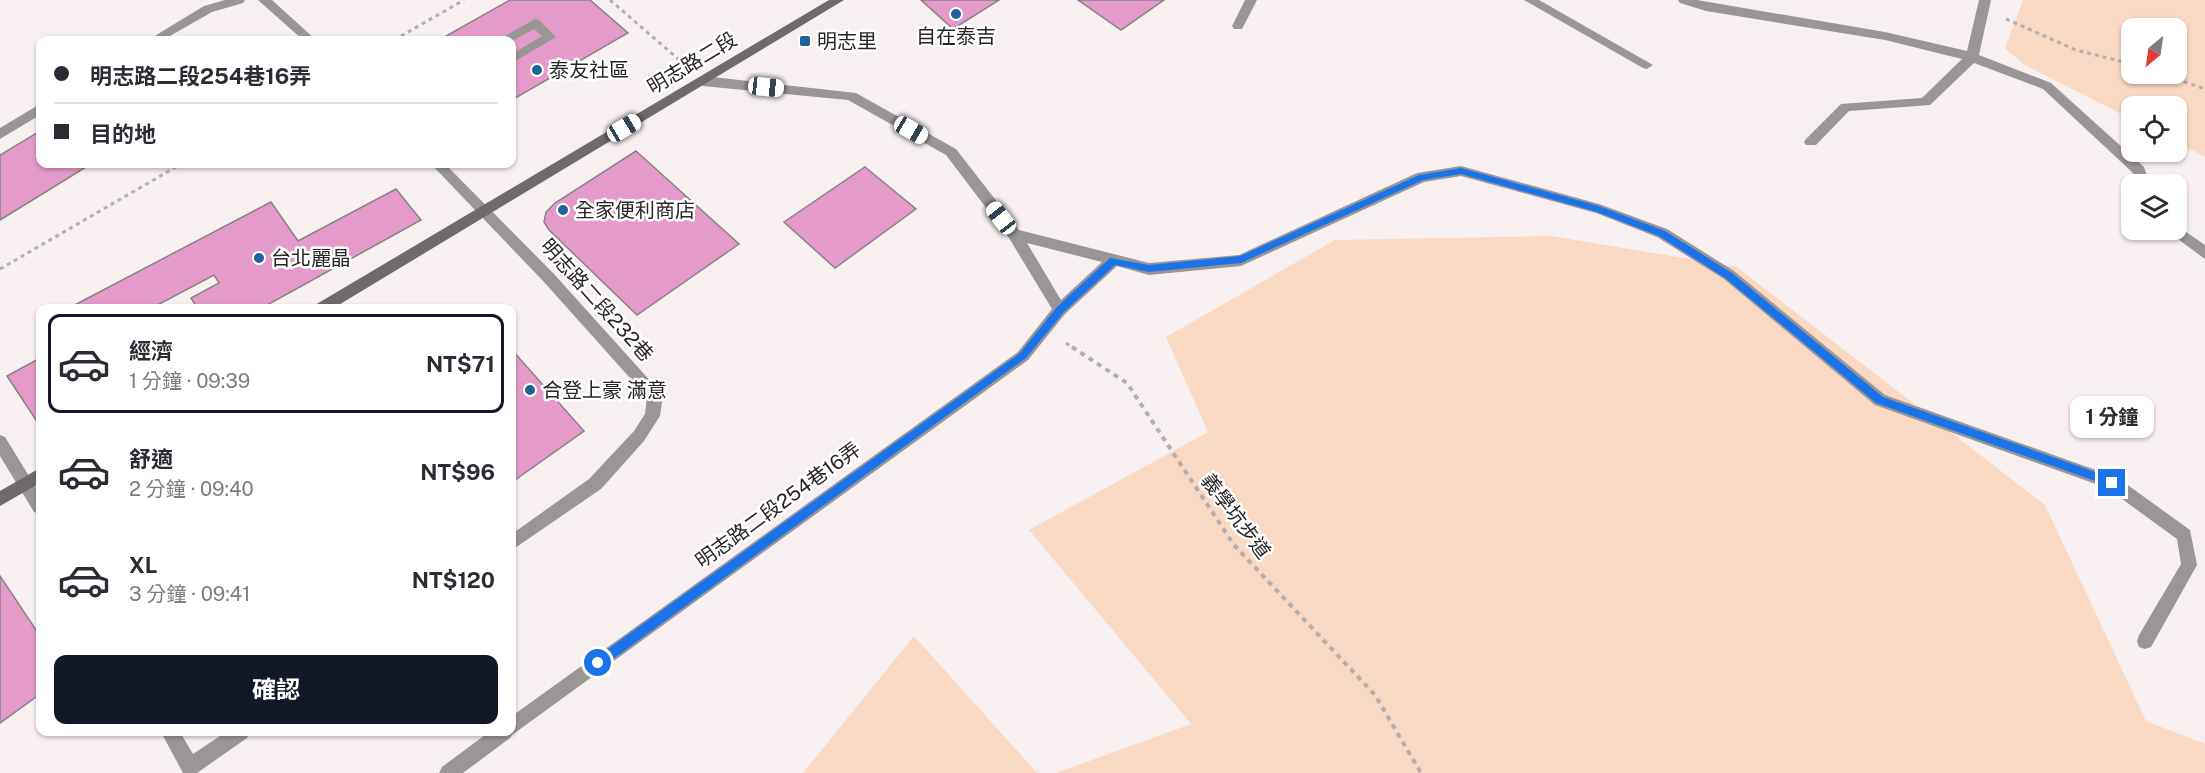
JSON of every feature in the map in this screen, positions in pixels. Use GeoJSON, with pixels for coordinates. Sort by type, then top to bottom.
{"type":"FeatureCollection","features":[{"type":"Feature","properties":{"kind":"main road","name":"明志路二段"},"geometry":{"type":"LineString","coordinates":[[328,304],[838,0]]}},
{"type":"Feature","properties":{"kind":"main road"},"geometry":{"type":"LineString","coordinates":[[0,499],[34,479]]}},
{"type":"Feature","properties":{"kind":"street"},"geometry":{"type":"LineString","coordinates":[[161,36],[208,9],[239,0]]}},
{"type":"Feature","properties":{"kind":"street"},"geometry":{"type":"LineString","coordinates":[[264,0],[305,36]]}},
{"type":"Feature","properties":{"kind":"street"},"geometry":{"type":"LineString","coordinates":[[1238,26],[1251,0]]}},
{"type":"Feature","properties":{"kind":"street"},"geometry":{"type":"LineString","coordinates":[[1530,0],[1647,65]]}},
{"type":"Feature","properties":{"kind":"street"},"geometry":{"type":"LineString","coordinates":[[1684,0],[1706,7],[1885,36],[1972,57],[2047,86],[2140,174]]}},
{"type":"Feature","properties":{"kind":"street"},"geometry":{"type":"LineString","coordinates":[[1811,142],[1846,107],[1925,102],[1972,57],[1985,0]]}},
{"type":"Feature","properties":{"kind":"street"},"geometry":{"type":"LineString","coordinates":[[511,36],[535,23],[550,37],[516,57]]}},
{"type":"Feature","properties":{"kind":"street"},"geometry":{"type":"LineString","coordinates":[[703,81],[851,96],[951,152],[1014,234],[1060,310]]}},
{"type":"Feature","properties":{"kind":"street"},"geometry":{"type":"LineString","coordinates":[[0,134],[36,112]]}},
{"type":"Feature","properties":{"kind":"street"},"geometry":{"type":"LineString","coordinates":[[441,168],[486,211]]}},
{"type":"Feature","properties":{"kind":"street"},"geometry":{"type":"LineString","coordinates":[[1014,234],[1149,269],[1241,260],[1422,177],[1461,171],[1599,209],[1662,233],[1729,276],[1880,400],[2112,483],[2162,517],[2184,535],[2189,566],[2145,641]]}},
{"type":"Feature","properties":{"kind":"street","name":"明志路二段232巷"},"geometry":{"type":"LineString","coordinates":[[486,211],[655,395],[652,416],[639,436],[595,484],[516,540]]}},
{"type":"Feature","properties":{"kind":"street"},"geometry":{"type":"LineString","coordinates":[[2187,239],[2205,253]]}},
{"type":"Feature","properties":{"kind":"street","name":"明志路二段254巷16弄"},"geometry":{"type":"LineString","coordinates":[[516,723],[1023,356],[1060,310],[1113,261]]}},
{"type":"Feature","properties":{"kind":"street"},"geometry":{"type":"LineString","coordinates":[[0,442],[34,479]]}},
{"type":"Feature","properties":{"kind":"street"},"geometry":{"type":"LineString","coordinates":[[172,736],[186,770],[235,736]]}},
{"type":"Feature","properties":{"kind":"street"},"geometry":{"type":"LineString","coordinates":[[448,773],[499,736]]}},
{"type":"Feature","properties":{"kind":"path"},"geometry":{"type":"LineString","coordinates":[[401,36],[464,0]]}},
{"type":"Feature","properties":{"kind":"path"},"geometry":{"type":"LineString","coordinates":[[610,0],[703,81]]}},
{"type":"Feature","properties":{"kind":"path"},"geometry":{"type":"LineString","coordinates":[[2001,11],[2005,19],[2076,50],[2121,61]]}},
{"type":"Feature","properties":{"kind":"path"},"geometry":{"type":"LineString","coordinates":[[2187,83],[2205,89]]}},
{"type":"Feature","properties":{"kind":"path"},"geometry":{"type":"LineString","coordinates":[[0,269],[175,168]]}},
{"type":"Feature","properties":{"kind":"path","name":"義學坑步道"},"geometry":{"type":"LineString","coordinates":[[1060,310],[1061,340],[1127,383],[1234,545],[1375,695],[1422,773]]}},
{"type":"Feature","properties":{"kind":"shaded area"},"geometry":{"type":"Polygon","coordinates":[[[2023,0],[2205,0],[2205,157],[2187,147],[2187,96],[2121,96],[2121,114],[2023,64],[2005,48],[2023,0]]]}},
{"type":"Feature","properties":{"kind":"shaded area"},"geometry":{"type":"Polygon","coordinates":[[[1551,236],[1737,267],[2045,505],[2146,721],[2205,744],[2205,773],[1056,773],[1191,724],[1029,530],[1208,432],[1166,337],[1335,240],[1551,236]]]}},
{"type":"Feature","properties":{"kind":"shaded area"},"geometry":{"type":"Polygon","coordinates":[[[914,636],[1037,773],[803,773],[914,636]]]}},
{"type":"Feature","properties":{"kind":"building","name":"泰友社區"},"geometry":{"type":"Polygon","coordinates":[[[510,0],[590,0],[628,33],[516,98],[516,36],[446,36],[510,0]]]}},
{"type":"Feature","properties":{"kind":"building","name":"自在泰吉"},"geometry":{"type":"Polygon","coordinates":[[[921,0],[999,0],[953,29],[921,0]]]}},
{"type":"Feature","properties":{"kind":"building"},"geometry":{"type":"Polygon","coordinates":[[[1078,0],[1164,0],[1121,30],[1078,0]]]}},
{"type":"Feature","properties":{"kind":"building"},"geometry":{"type":"Polygon","coordinates":[[[36,133],[36,168],[84,168],[0,220],[0,155],[36,133]]]}},
{"type":"Feature","properties":{"kind":"building"},"geometry":{"type":"Polygon","coordinates":[[[636,151],[739,244],[637,315],[549,230],[544,222],[546,212],[555,203],[636,151]]]}},
{"type":"Feature","properties":{"kind":"building"},"geometry":{"type":"Polygon","coordinates":[[[865,167],[916,209],[835,268],[784,222],[865,167]]]}},
{"type":"Feature","properties":{"kind":"building","name":"台北麗晶"},"geometry":{"type":"Polygon","coordinates":[[[396,189],[421,220],[269,304],[195,304],[191,298],[219,283],[214,275],[159,304],[77,304],[271,202],[298,241],[396,189]]]}},
{"type":"Feature","properties":{"kind":"building","name":"合登上豪 滿意"},"geometry":{"type":"Polygon","coordinates":[[[516,354],[584,431],[516,479],[516,354]]]}},
{"type":"Feature","properties":{"kind":"building"},"geometry":{"type":"Polygon","coordinates":[[[36,360],[36,420],[7,376],[36,360]]]}},
{"type":"Feature","properties":{"kind":"building"},"geometry":{"type":"Polygon","coordinates":[[[0,576],[36,630],[36,697],[0,723],[0,576]]]}},
{"type":"Feature","properties":{"kind":"place","name":"自在泰吉"},"geometry":{"type":"Point","coordinates":[956,14]}},
{"type":"Feature","properties":{"kind":"place","name":"明志里"},"geometry":{"type":"Point","coordinates":[805,41]}},
{"type":"Feature","properties":{"kind":"place","name":"泰友社區"},"geometry":{"type":"Point","coordinates":[537,70]}},
{"type":"Feature","properties":{"kind":"place","name":"全家便利商店"},"geometry":{"type":"Point","coordinates":[563,210]}},
{"type":"Feature","properties":{"kind":"place","name":"台北麗晶"},"geometry":{"type":"Point","coordinates":[259,258]}},
{"type":"Feature","properties":{"kind":"place","name":"合登上豪 滿意"},"geometry":{"type":"Point","coordinates":[530,390]}},
{"type":"Feature","properties":{"kind":"route"},"geometry":{"type":"LineString","coordinates":[[598,663],[1023,356],[1060,310],[1113,261],[1149,269],[1241,260],[1422,177],[1461,171],[1599,209],[1662,233],[1729,276],[1880,400],[2112,483]]}}]}
